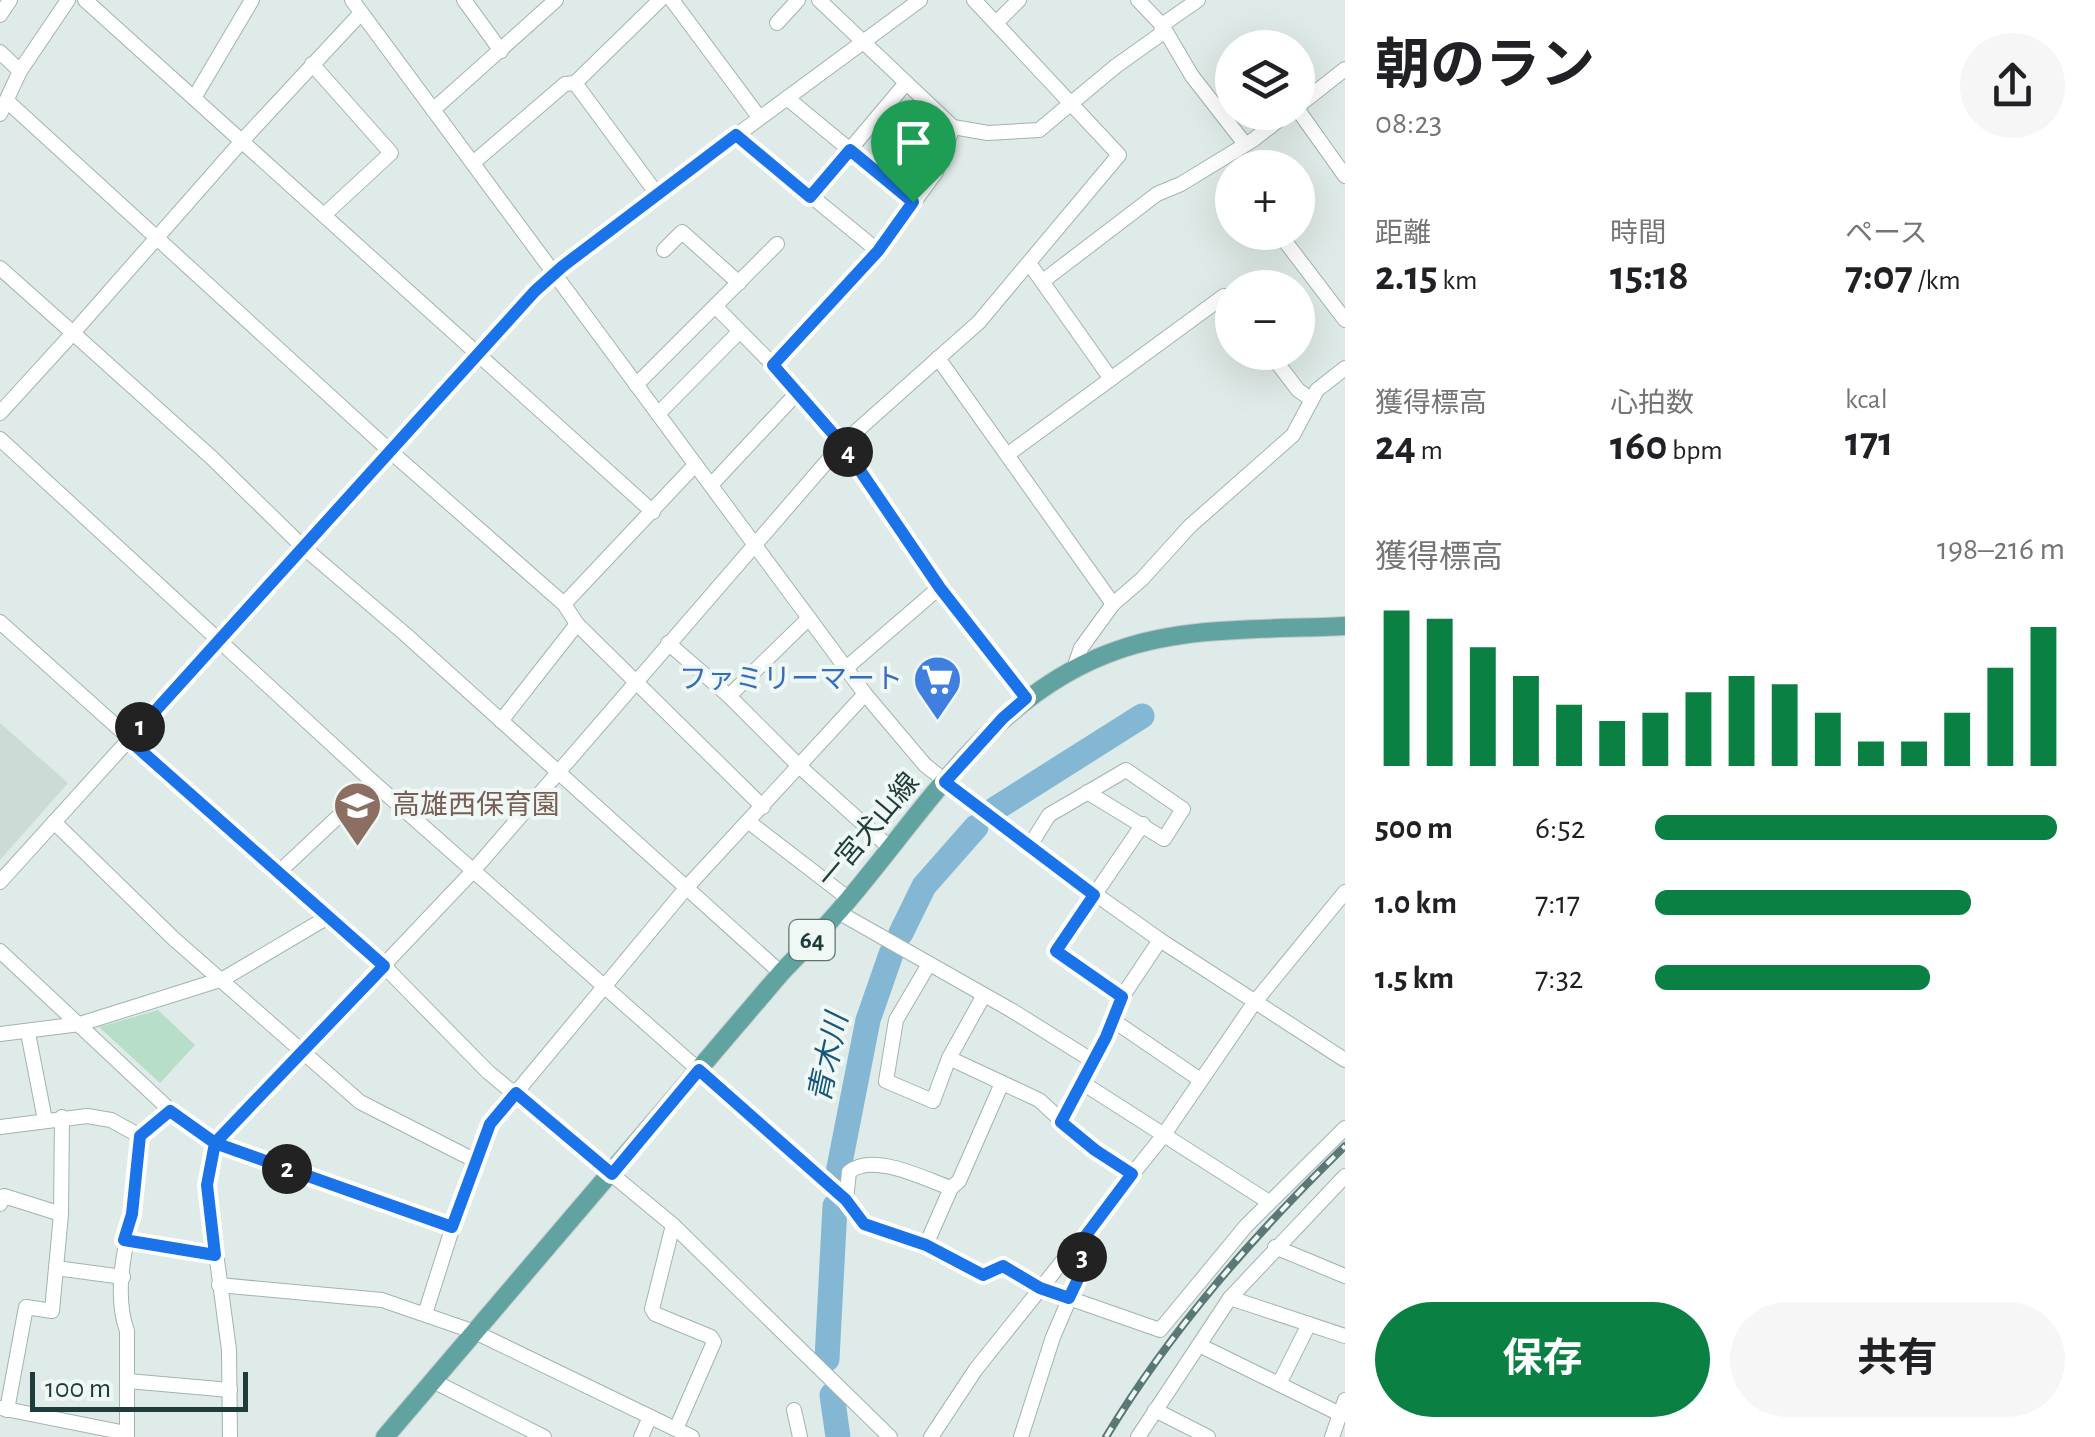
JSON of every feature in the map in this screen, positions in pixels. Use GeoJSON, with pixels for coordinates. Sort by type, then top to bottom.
{"type":"FeatureCollection","features":[{"type":"Feature","properties":{"kind":"main road","name":"一宮犬山線"},"geometry":{"type":"LineString","coordinates":[[385,1437],[843,906],[945,782],[1026,698],[1117,650],[1160,639],[1345,626]]}},
{"type":"Feature","properties":{"kind":"street"},"geometry":{"type":"LineString","coordinates":[[0,15],[10,0]]}},
{"type":"Feature","properties":{"kind":"street"},"geometry":{"type":"LineString","coordinates":[[68,0],[20,72],[4,108],[157,236],[390,451],[564,604],[577,624],[763,807]]}},
{"type":"Feature","properties":{"kind":"street"},"geometry":{"type":"LineString","coordinates":[[86,0],[652,512]]}},
{"type":"Feature","properties":{"kind":"street"},"geometry":{"type":"LineString","coordinates":[[194,98],[252,0]]}},
{"type":"Feature","properties":{"kind":"street"},"geometry":{"type":"LineString","coordinates":[[464,0],[501,50]]}},
{"type":"Feature","properties":{"kind":"street"},"geometry":{"type":"LineString","coordinates":[[433,110],[556,0]]}},
{"type":"Feature","properties":{"kind":"street"},"geometry":{"type":"LineString","coordinates":[[472,162],[566,84],[574,83],[660,0]]}},
{"type":"Feature","properties":{"kind":"street"},"geometry":{"type":"LineString","coordinates":[[672,0],[759,117]]}},
{"type":"Feature","properties":{"kind":"street"},"geometry":{"type":"LineString","coordinates":[[777,23],[798,0]]}},
{"type":"Feature","properties":{"kind":"street"},"geometry":{"type":"LineString","coordinates":[[819,0],[953,127],[988,133],[1039,130],[1161,34],[1162,24]]}},
{"type":"Feature","properties":{"kind":"street"},"geometry":{"type":"LineString","coordinates":[[0,882],[535,291],[657,194],[920,0]]}},
{"type":"Feature","properties":{"kind":"street"},"geometry":{"type":"LineString","coordinates":[[230,1437],[229,1350],[207,1185],[215,1143],[473,871],[842,444],[979,322],[1119,154],[974,0]]}},
{"type":"Feature","properties":{"kind":"street"},"geometry":{"type":"LineString","coordinates":[[996,23],[1019,0]]}},
{"type":"Feature","properties":{"kind":"street"},"geometry":{"type":"LineString","coordinates":[[1138,0],[1162,24],[1192,76],[1245,144]]}},
{"type":"Feature","properties":{"kind":"street"},"geometry":{"type":"LineString","coordinates":[[1162,24],[1198,0]]}},
{"type":"Feature","properties":{"kind":"street"},"geometry":{"type":"LineString","coordinates":[[0,413],[312,64],[357,6],[865,694],[925,765],[1094,895],[1254,1003],[1343,1054]]}},
{"type":"Feature","properties":{"kind":"street"},"geometry":{"type":"LineString","coordinates":[[0,52],[20,72]]}},
{"type":"Feature","properties":{"kind":"street"},"geometry":{"type":"LineString","coordinates":[[312,64],[392,153],[324,215]]}},
{"type":"Feature","properties":{"kind":"street"},"geometry":{"type":"LineString","coordinates":[[1315,94],[1345,69]]}},
{"type":"Feature","properties":{"kind":"street"},"geometry":{"type":"LineString","coordinates":[[574,83],[657,194]]}},
{"type":"Feature","properties":{"kind":"street"},"geometry":{"type":"LineString","coordinates":[[810,197],[906,83]]}},
{"type":"Feature","properties":{"kind":"street"},"geometry":{"type":"LineString","coordinates":[[787,98],[913,202]]}},
{"type":"Feature","properties":{"kind":"street"},"geometry":{"type":"LineString","coordinates":[[773,365],[878,251],[936,172],[953,127]]}},
{"type":"Feature","properties":{"kind":"street"},"geometry":{"type":"LineString","coordinates":[[1240,150],[1264,130]]}},
{"type":"Feature","properties":{"kind":"street"},"geometry":{"type":"LineString","coordinates":[[1313,130],[1345,176]]}},
{"type":"Feature","properties":{"kind":"street"},"geometry":{"type":"LineString","coordinates":[[736,135],[878,251]]}},
{"type":"Feature","properties":{"kind":"street"},"geometry":{"type":"LineString","coordinates":[[1042,281],[1157,194],[1215,169]]}},
{"type":"Feature","properties":{"kind":"street"},"geometry":{"type":"LineString","coordinates":[[664,250],[682,232],[739,284]]}},
{"type":"Feature","properties":{"kind":"street"},"geometry":{"type":"LineString","coordinates":[[636,384],[776,244]]}},
{"type":"Feature","properties":{"kind":"street"},"geometry":{"type":"LineString","coordinates":[[1292,250],[1345,320]]}},
{"type":"Feature","properties":{"kind":"street"},"geometry":{"type":"LineString","coordinates":[[1029,263],[1111,379]]}},
{"type":"Feature","properties":{"kind":"street"},"geometry":{"type":"LineString","coordinates":[[0,268],[212,458],[303,547],[781,974]]}},
{"type":"Feature","properties":{"kind":"street"},"geometry":{"type":"LineString","coordinates":[[1007,455],[1215,303]]}},
{"type":"Feature","properties":{"kind":"street"},"geometry":{"type":"LineString","coordinates":[[715,306],[796,388],[797,394],[842,444],[940,588],[1026,698]]}},
{"type":"Feature","properties":{"kind":"street"},"geometry":{"type":"LineString","coordinates":[[658,414],[739,332]]}},
{"type":"Feature","properties":{"kind":"street"},"geometry":{"type":"LineString","coordinates":[[938,358],[1112,604]]}},
{"type":"Feature","properties":{"kind":"street"},"geometry":{"type":"LineString","coordinates":[[1074,671],[1081,648],[1112,604],[1142,579],[1190,526],[1292,434],[1305,417],[1311,399],[1345,368]]}},
{"type":"Feature","properties":{"kind":"street"},"geometry":{"type":"LineString","coordinates":[[1282,370],[1311,399]]}},
{"type":"Feature","properties":{"kind":"street"},"geometry":{"type":"LineString","coordinates":[[711,485],[797,394]]}},
{"type":"Feature","properties":{"kind":"street"},"geometry":{"type":"LineString","coordinates":[[0,439],[374,783],[846,1200],[864,1224],[926,1245],[983,1275],[1003,1266],[1040,1288],[1160,1330],[1269,1202],[1345,1128]]}},
{"type":"Feature","properties":{"kind":"street"},"geometry":{"type":"LineString","coordinates":[[564,604],[695,465]]}},
{"type":"Feature","properties":{"kind":"street"},"geometry":{"type":"LineString","coordinates":[[846,668],[940,588]]}},
{"type":"Feature","properties":{"kind":"street"},"geometry":{"type":"LineString","coordinates":[[730,696],[809,618]]}},
{"type":"Feature","properties":{"kind":"street"},"geometry":{"type":"LineString","coordinates":[[0,622],[384,966],[488,1072],[673,1225],[890,1437]]}},
{"type":"Feature","properties":{"kind":"street"},"geometry":{"type":"LineString","coordinates":[[501,720],[577,624]]}},
{"type":"Feature","properties":{"kind":"street"},"geometry":{"type":"LineString","coordinates":[[668,643],[730,696],[798,765],[890,848]]}},
{"type":"Feature","properties":{"kind":"street"},"geometry":{"type":"LineString","coordinates":[[425,1314],[474,1160],[490,1124],[687,888],[865,694]]}},
{"type":"Feature","properties":{"kind":"street"},"geometry":{"type":"LineString","coordinates":[[1029,847],[1049,815],[1087,792],[1126,770],[1183,809],[1164,839],[1087,792]]}},
{"type":"Feature","properties":{"kind":"street"},"geometry":{"type":"LineString","coordinates":[[278,873],[374,783]]}},
{"type":"Feature","properties":{"kind":"street"},"geometry":{"type":"LineString","coordinates":[[54,822],[174,939],[360,1102],[474,1160]]}},
{"type":"Feature","properties":{"kind":"street"},"geometry":{"type":"LineString","coordinates":[[749,822],[843,906],[929,964],[1093,1062]]}},
{"type":"Feature","properties":{"kind":"street"},"geometry":{"type":"LineString","coordinates":[[1122,997],[1056,951],[1142,824]]}},
{"type":"Feature","properties":{"kind":"street"},"geometry":{"type":"LineString","coordinates":[[932,1437],[976,1369],[1163,1136],[1254,1003],[1345,892]]}},
{"type":"Feature","properties":{"kind":"street"},"geometry":{"type":"LineString","coordinates":[[0,1034],[80,1024],[223,979],[328,917]]}},
{"type":"Feature","properties":{"kind":"street"},"geometry":{"type":"LineString","coordinates":[[1061,1122],[1114,1021],[1122,997],[1160,940]]}},
{"type":"Feature","properties":{"kind":"street"},"geometry":{"type":"LineString","coordinates":[[0,951],[170,1111],[215,1143],[452,1227]]}},
{"type":"Feature","properties":{"kind":"street"},"geometry":{"type":"LineString","coordinates":[[929,964],[896,1020],[886,1081],[933,1101],[949,1058],[984,995]]}},
{"type":"Feature","properties":{"kind":"street"},"geometry":{"type":"LineString","coordinates":[[1114,1021],[1199,1079]]}},
{"type":"Feature","properties":{"kind":"street"},"geometry":{"type":"LineString","coordinates":[[28,1033],[45,1120]]}},
{"type":"Feature","properties":{"kind":"street"},"geometry":{"type":"LineString","coordinates":[[949,1058],[1038,1100],[1095,1150],[1132,1174]]}},
{"type":"Feature","properties":{"kind":"street"},"geometry":{"type":"LineString","coordinates":[[1082,1082],[1269,1202]]}},
{"type":"Feature","properties":{"kind":"street"},"geometry":{"type":"LineString","coordinates":[[926,1245],[951,1188],[960,1181],[1002,1083]]}},
{"type":"Feature","properties":{"kind":"street"},"geometry":{"type":"LineString","coordinates":[[62,1118],[52,1311],[26,1306],[3,1409],[126,1435],[127,1331],[121,1316],[124,1240],[132,1214],[140,1136],[170,1111]]}},
{"type":"Feature","properties":{"kind":"street"},"geometry":{"type":"LineString","coordinates":[[0,1128],[87,1116],[111,1120],[140,1136]]}},
{"type":"Feature","properties":{"kind":"street"},"geometry":{"type":"LineString","coordinates":[[846,1200],[848,1172],[863,1166],[900,1171],[951,1188]]}},
{"type":"Feature","properties":{"kind":"street"},"geometry":{"type":"LineString","coordinates":[[1138,1437],[1230,1298],[1344,1179]]}},
{"type":"Feature","properties":{"kind":"street"},"geometry":{"type":"LineString","coordinates":[[0,1204],[4,1196],[60,1214]]}},
{"type":"Feature","properties":{"kind":"street"},"geometry":{"type":"LineString","coordinates":[[673,1225],[652,1310],[711,1336],[714,1342],[676,1429]]}},
{"type":"Feature","properties":{"kind":"street"},"geometry":{"type":"LineString","coordinates":[[1021,1437],[1078,1279],[1084,1238]]}},
{"type":"Feature","properties":{"kind":"street"},"geometry":{"type":"LineString","coordinates":[[124,1240],[215,1255]]}},
{"type":"Feature","properties":{"kind":"street"},"geometry":{"type":"LineString","coordinates":[[1275,1247],[1345,1276]]}},
{"type":"Feature","properties":{"kind":"street"},"geometry":{"type":"LineString","coordinates":[[56,1268],[122,1277]]}},
{"type":"Feature","properties":{"kind":"street"},"geometry":{"type":"LineString","coordinates":[[219,1285],[382,1300],[474,1332],[692,1437]]}},
{"type":"Feature","properties":{"kind":"street"},"geometry":{"type":"LineString","coordinates":[[1230,1298],[1345,1336]]}},
{"type":"Feature","properties":{"kind":"street"},"geometry":{"type":"LineString","coordinates":[[1279,1384],[1309,1324]]}},
{"type":"Feature","properties":{"kind":"street"},"geometry":{"type":"LineString","coordinates":[[1199,1344],[1279,1384],[1342,1407],[1332,1437]]}},
{"type":"Feature","properties":{"kind":"street"},"geometry":{"type":"LineString","coordinates":[[433,1380],[544,1437]]}},
{"type":"Feature","properties":{"kind":"street"},"geometry":{"type":"LineString","coordinates":[[128,1381],[230,1390]]}},
{"type":"Feature","properties":{"kind":"street"},"geometry":{"type":"LineString","coordinates":[[794,1410],[800,1437]]}},
{"type":"Feature","properties":{"kind":"street"},"geometry":{"type":"LineString","coordinates":[[1155,1410],[1208,1437]]}},
{"type":"Feature","properties":{"kind":"street"},"geometry":{"type":"LineString","coordinates":[[641,1437],[650,1417]]}},
{"type":"Feature","properties":{"kind":"shaded area"},"geometry":{"type":"Polygon","coordinates":[[[0,723],[68,783],[0,860],[0,723]]]}},
{"type":"Feature","properties":{"kind":"green space"},"geometry":{"type":"Polygon","coordinates":[[[158,1010],[195,1045],[160,1083],[99,1027],[158,1010]]]}},
{"type":"Feature","properties":{"kind":"waterway","name":"青木川"},"geometry":{"type":"LineString","coordinates":[[995,809],[1142,716]]}},
{"type":"Feature","properties":{"kind":"waterway","name":"青木川"},"geometry":{"type":"LineString","coordinates":[[901,933],[924,886],[976,827]]}},
{"type":"Feature","properties":{"kind":"waterway","name":"青木川"},"geometry":{"type":"LineString","coordinates":[[837,1178],[868,1020],[891,954]]}},
{"type":"Feature","properties":{"kind":"waterway","name":"青木川"},"geometry":{"type":"LineString","coordinates":[[827,1359],[835,1206]]}},
{"type":"Feature","properties":{"kind":"waterway","name":"青木川"},"geometry":{"type":"LineString","coordinates":[[832,1395],[838,1437]]}},
{"type":"Feature","properties":{"kind":"railway"},"geometry":{"type":"LineString","coordinates":[[1106,1437],[1158,1358],[1216,1284],[1345,1146]]}},
{"type":"Feature","properties":{"kind":"place","name":"ファミリーマート"},"geometry":{"type":"Point","coordinates":[938,722]}},
{"type":"Feature","properties":{"kind":"place","name":"高雄西保育園"},"geometry":{"type":"Point","coordinates":[357,848]}},
{"type":"Feature","properties":{"kind":"route"},"geometry":{"type":"LineString","coordinates":[[913,202],[826,312],[773,365],[842,444],[940,588],[1026,698],[945,782],[1094,895],[1056,951],[1122,997],[1114,1021],[1061,1122],[1132,1174],[1084,1238],[1078,1279],[1069,1298],[1040,1288],[1003,1266],[983,1275],[926,1245],[864,1224],[846,1200],[699,1070],[612,1174],[516,1093],[490,1124],[452,1227],[215,1143],[207,1185],[215,1255],[124,1240],[132,1214],[140,1136],[170,1111],[215,1143],[384,966],[129,740],[535,291],[736,135],[810,197],[850,150],[913,202]]}}]}
